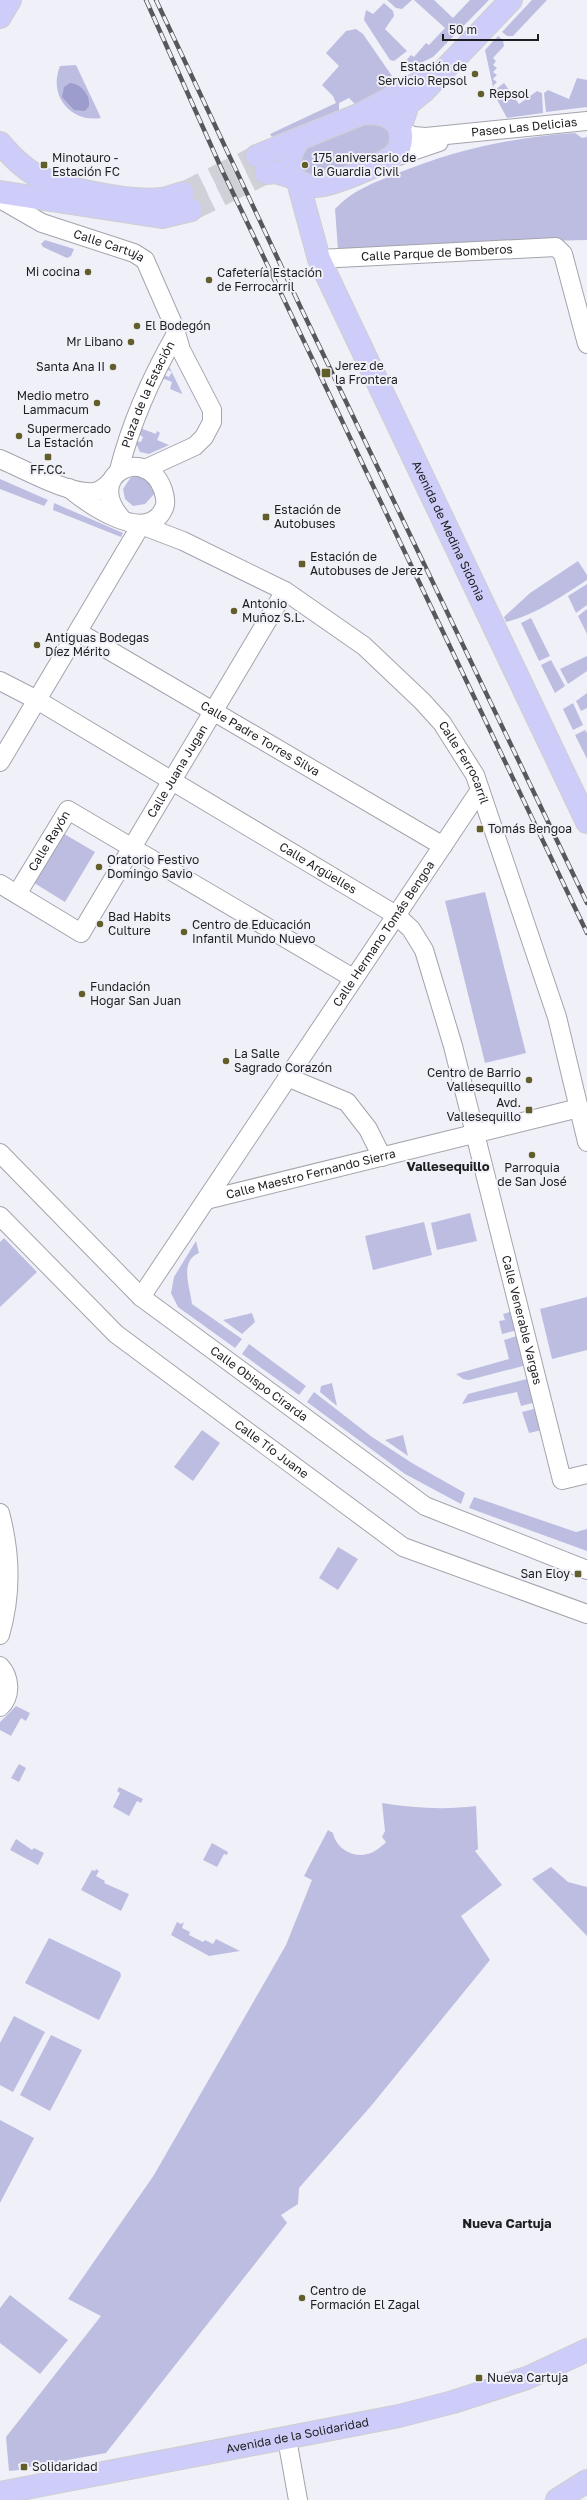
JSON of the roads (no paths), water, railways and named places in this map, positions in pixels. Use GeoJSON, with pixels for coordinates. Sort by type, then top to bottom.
{"type":"FeatureCollection","features":[{"type":"Feature","properties":{"kind":"main road"},"geometry":{"type":"LineString","coordinates":[[0,17],[10,0]]}},
{"type":"Feature","properties":{"kind":"main road"},"geometry":{"type":"LineString","coordinates":[[450,61],[412,87],[361,114],[298,141],[261,164],[276,172],[314,186],[336,181],[389,159],[400,145],[400,129],[408,104],[424,91],[450,61],[511,0]]}},
{"type":"Feature","properties":{"kind":"main road"},"geometry":{"type":"LineString","coordinates":[[361,114],[373,113],[384,115],[394,120],[400,129]]}},
{"type":"Feature","properties":{"kind":"main road","name":"Avenida de Medina Sidonia"},"geometry":{"type":"LineString","coordinates":[[298,141],[291,151],[289,160],[297,180],[316,249],[587,822]]}},
{"type":"Feature","properties":{"kind":"main road"},"geometry":{"type":"LineString","coordinates":[[0,143],[21,164],[34,173],[70,188],[145,199],[187,201],[162,217],[0,192]]}},
{"type":"Feature","properties":{"kind":"main road"},"geometry":{"type":"LineString","coordinates":[[316,249],[318,206],[336,181]]}},
{"type":"Feature","properties":{"kind":"main road","name":"Avenida de la Solidaridad"},"geometry":{"type":"LineString","coordinates":[[0,2493],[287,2439],[453,2402],[527,2378],[587,2350]]}},
{"type":"Feature","properties":{"kind":"main road"},"geometry":{"type":"LineString","coordinates":[[557,2500],[587,2481]]}},
{"type":"Feature","properties":{"kind":"street","name":"Paseo Las Delicias"},"geometry":{"type":"LineString","coordinates":[[400,129],[419,137],[461,135],[587,121]]}},
{"type":"Feature","properties":{"kind":"street","name":"Paseo Las Delicias"},"geometry":{"type":"LineString","coordinates":[[389,159],[461,135]]}},
{"type":"Feature","properties":{"kind":"street","name":"Calle Cartuja"},"geometry":{"type":"LineString","coordinates":[[0,199],[42,223],[134,253],[145,260],[176,334]]}},
{"type":"Feature","properties":{"kind":"street","name":"Calle Parque de Bomberos"},"geometry":{"type":"LineString","coordinates":[[316,249],[556,247],[563,254],[582,310]]}},
{"type":"Feature","properties":{"kind":"street"},"geometry":{"type":"LineString","coordinates":[[582,310],[587,344]]}},
{"type":"Feature","properties":{"kind":"street","name":"Plaza de la Estación"},"geometry":{"type":"LineString","coordinates":[[145,469],[195,446],[204,437],[212,422],[212,410],[182,350],[176,334]]}},
{"type":"Feature","properties":{"kind":"street","name":"Plaza de la Estación"},"geometry":{"type":"LineString","coordinates":[[115,476],[127,440],[166,352],[176,334]]}},
{"type":"Feature","properties":{"kind":"street"},"geometry":{"type":"LineString","coordinates":[[0,459],[70,488],[94,492],[101,490],[128,466],[145,469],[155,476],[162,485],[168,518],[183,541]]}},
{"type":"Feature","properties":{"kind":"street"},"geometry":{"type":"LineString","coordinates":[[115,476],[110,502],[123,520]]}},
{"type":"Feature","properties":{"kind":"street"},"geometry":{"type":"LineString","coordinates":[[70,488],[86,503],[123,520],[141,525],[156,520],[165,506]]}},
{"type":"Feature","properties":{"kind":"street"},"geometry":{"type":"LineString","coordinates":[[0,762],[141,525]]}},
{"type":"Feature","properties":{"kind":"street","name":"Calle Ferrocarril"},"geometry":{"type":"LineString","coordinates":[[141,525],[183,541],[285,591],[364,646],[422,701],[442,723],[475,775],[557,1017],[581,1103],[587,1142]]}},
{"type":"Feature","properties":{"kind":"street","name":"Calle Juana Jugan"},"geometry":{"type":"LineString","coordinates":[[17,894],[82,933],[285,591]]}},
{"type":"Feature","properties":{"kind":"street","name":"Calle Padre Torres Silva"},"geometry":{"type":"LineString","coordinates":[[78,632],[443,846]]}},
{"type":"Feature","properties":{"kind":"street","name":"Calle Argüelles"},"geometry":{"type":"LineString","coordinates":[[0,681],[37,700],[173,780],[396,915],[411,929],[424,950],[453,1046],[476,1134]]}},
{"type":"Feature","properties":{"kind":"street","name":"Calle Hermano Tomás Bengoa"},"geometry":{"type":"LineString","coordinates":[[141,1297],[480,790]]}},
{"type":"Feature","properties":{"kind":"street","name":"Calle Rayón"},"geometry":{"type":"LineString","coordinates":[[17,894],[68,810],[132,848]]}},
{"type":"Feature","properties":{"kind":"street"},"geometry":{"type":"LineString","coordinates":[[132,848],[353,978]]}},
{"type":"Feature","properties":{"kind":"street"},"geometry":{"type":"LineString","coordinates":[[0,884],[17,894]]}},
{"type":"Feature","properties":{"kind":"street"},"geometry":{"type":"LineString","coordinates":[[287,1077],[347,1102],[368,1129],[382,1157]]}},
{"type":"Feature","properties":{"kind":"street","name":"Calle Maestro Fernando Sierra"},"geometry":{"type":"LineString","coordinates":[[206,1200],[476,1134],[581,1103]]}},
{"type":"Feature","properties":{"kind":"street","name":"Calle Venerable Vargas"},"geometry":{"type":"LineString","coordinates":[[476,1134],[562,1480],[587,1474]]}},
{"type":"Feature","properties":{"kind":"street","name":"Calle Obispo Cirarda"},"geometry":{"type":"LineString","coordinates":[[0,1153],[141,1297],[425,1506],[558,1557],[587,1570]]}},
{"type":"Feature","properties":{"kind":"street","name":"Calle Tío Juane"},"geometry":{"type":"LineString","coordinates":[[0,1216],[116,1334],[403,1546],[587,1614]]}},
{"type":"Feature","properties":{"kind":"street"},"geometry":{"type":"LineString","coordinates":[[0,1513],[7,1541],[9,1575],[8,1598],[0,1635]]}},
{"type":"Feature","properties":{"kind":"street","name":"Calle Obispo Cirarda"},"geometry":{"type":"LineString","coordinates":[[558,1557],[587,1561]]}},
{"type":"Feature","properties":{"kind":"street"},"geometry":{"type":"LineString","coordinates":[[0,1666],[8,1682],[8,1693],[0,1707]]}},
{"type":"Feature","properties":{"kind":"street"},"geometry":{"type":"LineString","coordinates":[[287,2439],[298,2500]]}},
{"type":"Feature","properties":{"kind":"tunnel"},"geometry":{"type":"LineString","coordinates":[[183,193],[257,156]]}},
{"type":"Feature","properties":{"kind":"tunnel"},"geometry":{"type":"LineString","coordinates":[[191,210],[266,173]]}},
{"type":"Feature","properties":{"kind":"railway"},"geometry":{"type":"LineString","coordinates":[[146,0],[222,170],[587,933]]}},
{"type":"Feature","properties":{"kind":"railway"},"geometry":{"type":"LineString","coordinates":[[156,0],[300,306],[587,903]]}},
{"type":"Feature","properties":{"kind":"place","name":"Estación de Servicio Repsol"},"geometry":{"type":"Point","coordinates":[475,74]}},
{"type":"Feature","properties":{"kind":"place","name":"Repsol"},"geometry":{"type":"Point","coordinates":[481,94]}},
{"type":"Feature","properties":{"kind":"place","name":"Minotauro - Estación FC"},"geometry":{"type":"Point","coordinates":[44,165]}},
{"type":"Feature","properties":{"kind":"place","name":"175 aniversario de la Guardia Civil"},"geometry":{"type":"Point","coordinates":[305,165]}},
{"type":"Feature","properties":{"kind":"place","name":"Mi cocina"},"geometry":{"type":"Point","coordinates":[88,272]}},
{"type":"Feature","properties":{"kind":"place","name":"Cafetería Estación de Ferrocarril"},"geometry":{"type":"Point","coordinates":[209,280]}},
{"type":"Feature","properties":{"kind":"place","name":"El Bodegón"},"geometry":{"type":"Point","coordinates":[137,326]}},
{"type":"Feature","properties":{"kind":"place","name":"Mr Libano"},"geometry":{"type":"Point","coordinates":[131,342]}},
{"type":"Feature","properties":{"kind":"place","name":"Santa Ana II"},"geometry":{"type":"Point","coordinates":[113,367]}},
{"type":"Feature","properties":{"kind":"place","name":"Jerez de la Frontera"},"geometry":{"type":"Point","coordinates":[326,373]}},
{"type":"Feature","properties":{"kind":"place","name":"Medio metro Lammacum"},"geometry":{"type":"Point","coordinates":[97,403]}},
{"type":"Feature","properties":{"kind":"place","name":"Supermercado La Estación"},"geometry":{"type":"Point","coordinates":[19,436]}},
{"type":"Feature","properties":{"kind":"place","name":"FF.CC."},"geometry":{"type":"Point","coordinates":[48,457]}},
{"type":"Feature","properties":{"kind":"place","name":"Estación de Autobuses"},"geometry":{"type":"Point","coordinates":[266,517]}},
{"type":"Feature","properties":{"kind":"place","name":"Estación de Autobuses de Jerez"},"geometry":{"type":"Point","coordinates":[302,564]}},
{"type":"Feature","properties":{"kind":"place","name":"Antonio Muñoz S.L."},"geometry":{"type":"Point","coordinates":[234,611]}},
{"type":"Feature","properties":{"kind":"place","name":"Antiguas Bodegas Díez Mérito"},"geometry":{"type":"Point","coordinates":[37,645]}},
{"type":"Feature","properties":{"kind":"place","name":"Tomás Bengoa"},"geometry":{"type":"Point","coordinates":[480,829]}},
{"type":"Feature","properties":{"kind":"place","name":"Oratorio Festivo Domingo Savio"},"geometry":{"type":"Point","coordinates":[99,867]}},
{"type":"Feature","properties":{"kind":"place","name":"Bad Habits Culture"},"geometry":{"type":"Point","coordinates":[100,924]}},
{"type":"Feature","properties":{"kind":"place","name":"Centro de Educación Infantil Mundo Nuevo"},"geometry":{"type":"Point","coordinates":[184,932]}},
{"type":"Feature","properties":{"kind":"place","name":"Fundación Hogar San Juan"},"geometry":{"type":"Point","coordinates":[82,994]}},
{"type":"Feature","properties":{"kind":"place","name":"La Salle Sagrado Corazón"},"geometry":{"type":"Point","coordinates":[226,1061]}},
{"type":"Feature","properties":{"kind":"place","name":"Centro de Barrio Vallesequillo"},"geometry":{"type":"Point","coordinates":[529,1080]}},
{"type":"Feature","properties":{"kind":"place","name":"Avd. Vallesequillo"},"geometry":{"type":"Point","coordinates":[529,1110]}},
{"type":"Feature","properties":{"kind":"place","name":"Parroquia de San José"},"geometry":{"type":"Point","coordinates":[532,1155]}},
{"type":"Feature","properties":{"kind":"place","name":"San Eloy"},"geometry":{"type":"Point","coordinates":[578,1574]}},
{"type":"Feature","properties":{"kind":"place","name":"Centro de Formación El Zagal"},"geometry":{"type":"Point","coordinates":[302,2298]}},
{"type":"Feature","properties":{"kind":"place","name":"Nueva Cartuja"},"geometry":{"type":"Point","coordinates":[479,2378]}},
{"type":"Feature","properties":{"kind":"place","name":"Solidaridad"},"geometry":{"type":"Point","coordinates":[24,2467]}},
{"type":"Feature","properties":{"kind":"district","name":"Vallesequillo"},"geometry":{"type":"Point","coordinates":[448,1166]}},
{"type":"Feature","properties":{"kind":"district","name":"Nueva Cartuja"},"geometry":{"type":"Point","coordinates":[507,2223]}}]}
